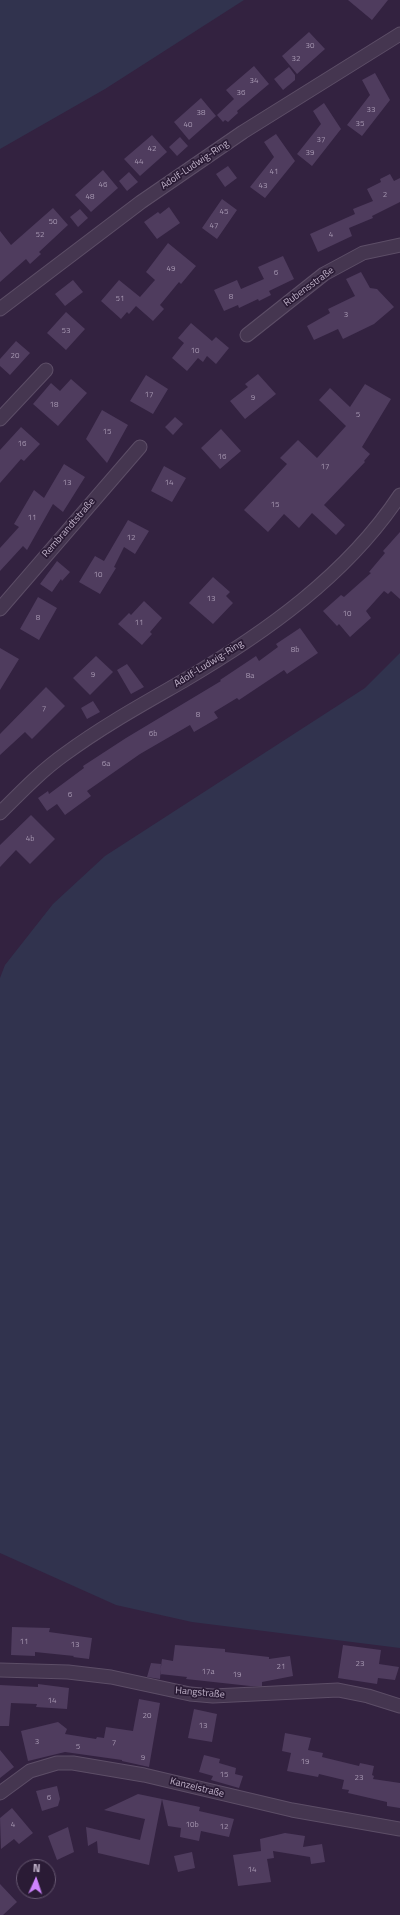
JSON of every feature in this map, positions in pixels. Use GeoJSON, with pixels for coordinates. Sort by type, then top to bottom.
{"type":"FeatureCollection","features":[{"type":"Feature","properties":{"kind":"street","name":"Adolf-Ludwig-Ring"},"geometry":{"type":"LineString","coordinates":[[0,309],[141,202],[243,132],[400,34]]}},
{"type":"Feature","properties":{"kind":"street","name":"Rubensstraße"},"geometry":{"type":"LineString","coordinates":[[247,335],[324,274],[363,253],[400,245]]}},
{"type":"Feature","properties":{"kind":"street"},"geometry":{"type":"LineString","coordinates":[[0,419],[46,370]]}},
{"type":"Feature","properties":{"kind":"street","name":"Rembrandtstraße"},"geometry":{"type":"LineString","coordinates":[[0,609],[140,448]]}},
{"type":"Feature","properties":{"kind":"street","name":"Adolf-Ludwig-Ring"},"geometry":{"type":"LineString","coordinates":[[0,813],[30,783],[63,754],[101,729],[222,657],[255,635],[285,612],[344,563],[370,536],[400,495]]}},
{"type":"Feature","properties":{"kind":"street","name":"Hangstraße"},"geometry":{"type":"LineString","coordinates":[[0,1670],[68,1672],[111,1677],[190,1694],[213,1696],[338,1690],[368,1696],[400,1706]]}},
{"type":"Feature","properties":{"kind":"street","name":"Kanzelstraße"},"geometry":{"type":"LineString","coordinates":[[0,1793],[30,1771],[57,1763],[72,1763],[144,1775],[292,1810],[400,1829]]}},
{"type":"Feature","properties":{"kind":"shaded area"},"geometry":{"type":"Polygon","coordinates":[[[0,0],[244,0],[105,89],[0,149],[0,0]]]}},
{"type":"Feature","properties":{"kind":"shaded area"},"geometry":{"type":"Polygon","coordinates":[[[400,653],[400,1648],[192,1622],[116,1605],[0,1553],[0,978],[5,965],[53,904],[105,856],[365,688],[400,653]]]}},
{"type":"Feature","properties":{"kind":"building"},"geometry":{"type":"Polygon","coordinates":[[[348,0],[388,0],[372,20],[348,0]]]}},
{"type":"Feature","properties":{"kind":"building"},"geometry":{"type":"Polygon","coordinates":[[[309,32],[325,49],[297,74],[282,56],[309,32]]]}},
{"type":"Feature","properties":{"kind":"building"},"geometry":{"type":"Polygon","coordinates":[[[254,66],[269,84],[237,111],[238,113],[228,122],[225,120],[223,122],[217,115],[234,99],[226,90],[254,66]]]}},
{"type":"Feature","properties":{"kind":"building"},"geometry":{"type":"Polygon","coordinates":[[[289,67],[295,75],[295,80],[283,90],[274,79],[289,67]]]}},
{"type":"Feature","properties":{"kind":"building"},"geometry":{"type":"Polygon","coordinates":[[[375,73],[390,100],[362,136],[347,125],[370,95],[362,80],[375,73]]]}},
{"type":"Feature","properties":{"kind":"building"},"geometry":{"type":"Polygon","coordinates":[[[201,98],[216,116],[189,140],[174,122],[201,98]]]}},
{"type":"Feature","properties":{"kind":"building"},"geometry":{"type":"Polygon","coordinates":[[[324,103],[341,129],[312,166],[297,154],[321,124],[313,111],[324,103]]]}},
{"type":"Feature","properties":{"kind":"building"},"geometry":{"type":"Polygon","coordinates":[[[276,134],[295,161],[265,198],[250,187],[274,157],[264,142],[276,134]]]}},
{"type":"Feature","properties":{"kind":"building"},"geometry":{"type":"Polygon","coordinates":[[[152,135],[167,152],[140,176],[124,159],[152,135]]]}},
{"type":"Feature","properties":{"kind":"building"},"geometry":{"type":"Polygon","coordinates":[[[180,137],[188,146],[177,156],[169,147],[180,137]]]}},
{"type":"Feature","properties":{"kind":"building"},"geometry":{"type":"Polygon","coordinates":[[[228,166],[237,178],[225,187],[216,174],[228,166]]]}},
{"type":"Feature","properties":{"kind":"building"},"geometry":{"type":"Polygon","coordinates":[[[103,170],[118,188],[91,212],[75,195],[103,170]]]}},
{"type":"Feature","properties":{"kind":"building"},"geometry":{"type":"Polygon","coordinates":[[[129,172],[138,182],[127,191],[119,181],[129,172]]]}},
{"type":"Feature","properties":{"kind":"building"},"geometry":{"type":"Polygon","coordinates":[[[390,174],[394,181],[400,178],[400,202],[372,216],[373,218],[349,228],[352,236],[318,252],[310,234],[355,214],[353,209],[373,201],[367,189],[381,182],[380,179],[390,174]]]}},
{"type":"Feature","properties":{"kind":"building"},"geometry":{"type":"Polygon","coordinates":[[[222,199],[237,210],[217,239],[202,228],[222,199]]]}},
{"type":"Feature","properties":{"kind":"building"},"geometry":{"type":"Polygon","coordinates":[[[169,207],[180,223],[157,239],[144,222],[158,212],[160,214],[169,207]]]}},
{"type":"Feature","properties":{"kind":"building"},"geometry":{"type":"Polygon","coordinates":[[[53,208],[68,225],[39,252],[41,254],[30,264],[26,259],[0,282],[0,231],[11,245],[53,208]]]}},
{"type":"Feature","properties":{"kind":"building"},"geometry":{"type":"Polygon","coordinates":[[[80,209],[88,218],[78,227],[70,217],[80,209]]]}},
{"type":"Feature","properties":{"kind":"building"},"geometry":{"type":"Polygon","coordinates":[[[168,243],[196,266],[181,284],[179,282],[160,305],[164,309],[153,321],[136,306],[129,314],[127,312],[121,319],[101,301],[119,280],[140,297],[155,280],[146,272],[168,243]]]}},
{"type":"Feature","properties":{"kind":"building"},"geometry":{"type":"Polygon","coordinates":[[[283,256],[294,279],[269,291],[271,295],[259,301],[258,299],[239,308],[238,305],[224,311],[214,290],[237,280],[241,289],[264,279],[258,267],[283,256]]]}},
{"type":"Feature","properties":{"kind":"building"},"geometry":{"type":"Polygon","coordinates":[[[361,272],[370,288],[377,289],[394,307],[374,324],[343,339],[338,329],[314,340],[307,326],[330,313],[328,309],[355,296],[346,279],[361,272]]]}},
{"type":"Feature","properties":{"kind":"building"},"geometry":{"type":"Polygon","coordinates":[[[73,280],[83,292],[65,306],[55,294],[73,280]]]}},
{"type":"Feature","properties":{"kind":"building"},"geometry":{"type":"Polygon","coordinates":[[[66,312],[85,329],[66,350],[47,333],[66,312]]]}},
{"type":"Feature","properties":{"kind":"building"},"geometry":{"type":"Polygon","coordinates":[[[191,323],[212,341],[216,337],[229,348],[216,364],[207,356],[203,362],[198,358],[187,371],[172,358],[184,343],[178,338],[191,323]]]}},
{"type":"Feature","properties":{"kind":"building"},"geometry":{"type":"Polygon","coordinates":[[[16,341],[30,353],[10,375],[0,366],[0,359],[16,341]]]}},
{"type":"Feature","properties":{"kind":"building"},"geometry":{"type":"Polygon","coordinates":[[[258,374],[276,394],[245,419],[230,401],[248,387],[245,384],[258,374]]]}},
{"type":"Feature","properties":{"kind":"building"},"geometry":{"type":"Polygon","coordinates":[[[146,375],[168,389],[153,414],[130,401],[146,375]]]}},
{"type":"Feature","properties":{"kind":"building"},"geometry":{"type":"Polygon","coordinates":[[[71,379],[87,393],[58,426],[33,404],[51,383],[60,391],[71,379]]]}},
{"type":"Feature","properties":{"kind":"building"},"geometry":{"type":"Polygon","coordinates":[[[365,384],[391,399],[362,447],[370,454],[364,461],[365,462],[324,505],[345,525],[336,535],[312,513],[299,528],[284,514],[268,532],[244,510],[287,464],[280,458],[298,440],[317,458],[346,426],[319,400],[330,388],[350,407],[365,384]]]}},
{"type":"Feature","properties":{"kind":"building"},"geometry":{"type":"Polygon","coordinates":[[[102,410],[128,425],[107,463],[86,439],[102,410]]]}},
{"type":"Feature","properties":{"kind":"building"},"geometry":{"type":"Polygon","coordinates":[[[175,417],[183,424],[173,435],[165,427],[175,417]]]}},
{"type":"Feature","properties":{"kind":"building"},"geometry":{"type":"Polygon","coordinates":[[[21,427],[40,444],[24,461],[21,459],[0,483],[0,450],[21,427]]]}},
{"type":"Feature","properties":{"kind":"building"},"geometry":{"type":"Polygon","coordinates":[[[221,429],[241,451],[220,469],[201,448],[221,429]]]}},
{"type":"Feature","properties":{"kind":"building"},"geometry":{"type":"Polygon","coordinates":[[[64,464],[85,477],[63,512],[53,504],[27,550],[23,546],[0,571],[0,548],[19,527],[14,524],[34,490],[44,498],[64,464]]]}},
{"type":"Feature","properties":{"kind":"building"},"geometry":{"type":"Polygon","coordinates":[[[164,466],[186,478],[172,502],[151,491],[164,466]]]}},
{"type":"Feature","properties":{"kind":"building"},"geometry":{"type":"Polygon","coordinates":[[[128,520],[149,531],[135,554],[124,547],[114,567],[116,568],[100,594],[79,582],[95,556],[104,561],[128,520]]]}},
{"type":"Feature","properties":{"kind":"building"},"geometry":{"type":"Polygon","coordinates":[[[400,532],[400,599],[391,591],[388,594],[384,591],[366,611],[371,618],[350,637],[339,624],[337,626],[323,611],[341,595],[344,597],[371,573],[369,572],[385,553],[383,551],[400,532]]]}},
{"type":"Feature","properties":{"kind":"building"},"geometry":{"type":"Polygon","coordinates":[[[57,561],[70,572],[62,581],[61,579],[52,592],[40,584],[57,561]]]}},
{"type":"Feature","properties":{"kind":"building"},"geometry":{"type":"Polygon","coordinates":[[[213,577],[230,592],[226,596],[233,603],[213,624],[189,603],[213,577]]]}},
{"type":"Feature","properties":{"kind":"building"},"geometry":{"type":"Polygon","coordinates":[[[38,597],[57,608],[39,640],[20,629],[38,597]]]}},
{"type":"Feature","properties":{"kind":"building"},"geometry":{"type":"Polygon","coordinates":[[[144,601],[162,618],[150,632],[152,634],[142,645],[118,624],[129,613],[131,615],[144,601]]]}},
{"type":"Feature","properties":{"kind":"building"},"geometry":{"type":"Polygon","coordinates":[[[300,628],[318,653],[287,674],[284,670],[239,700],[237,698],[214,712],[218,718],[194,732],[190,725],[140,754],[87,791],[91,796],[65,815],[57,804],[47,811],[38,798],[48,791],[49,794],[84,768],[83,766],[126,738],[221,681],[220,680],[256,656],[259,661],[278,647],[276,644],[300,628]]]}},
{"type":"Feature","properties":{"kind":"building"},"geometry":{"type":"Polygon","coordinates":[[[0,648],[19,659],[0,690],[0,648]]]}},
{"type":"Feature","properties":{"kind":"building"},"geometry":{"type":"Polygon","coordinates":[[[96,656],[113,672],[90,695],[73,678],[96,656]]]}},
{"type":"Feature","properties":{"kind":"building"},"geometry":{"type":"Polygon","coordinates":[[[127,664],[144,687],[131,694],[117,670],[127,664]]]}},
{"type":"Feature","properties":{"kind":"building"},"geometry":{"type":"Polygon","coordinates":[[[46,687],[65,706],[32,739],[25,732],[0,755],[0,734],[46,687]]]}},
{"type":"Feature","properties":{"kind":"building"},"geometry":{"type":"Polygon","coordinates":[[[93,701],[100,712],[87,719],[81,708],[93,701]]]}},
{"type":"Feature","properties":{"kind":"building"},"geometry":{"type":"Polygon","coordinates":[[[31,815],[55,839],[30,864],[16,850],[0,867],[0,845],[31,815]]]}},
{"type":"Feature","properties":{"kind":"building"},"geometry":{"type":"Polygon","coordinates":[[[12,1627],[50,1628],[49,1632],[92,1638],[89,1659],[35,1652],[35,1656],[11,1655],[12,1627]]]}},
{"type":"Feature","properties":{"kind":"building"},"geometry":{"type":"Polygon","coordinates":[[[175,1645],[225,1649],[225,1652],[269,1657],[269,1659],[290,1656],[293,1676],[262,1682],[262,1686],[250,1686],[186,1679],[187,1677],[160,1674],[162,1659],[173,1661],[175,1645]]]}},
{"type":"Feature","properties":{"kind":"building"},"geometry":{"type":"Polygon","coordinates":[[[343,1645],[381,1650],[379,1664],[399,1667],[395,1680],[378,1678],[377,1684],[338,1678],[343,1645]]]}},
{"type":"Feature","properties":{"kind":"building"},"geometry":{"type":"Polygon","coordinates":[[[151,1663],[161,1664],[160,1679],[147,1677],[151,1663]]]}},
{"type":"Feature","properties":{"kind":"building"},"geometry":{"type":"Polygon","coordinates":[[[38,1684],[69,1688],[67,1709],[36,1707],[37,1704],[11,1703],[9,1726],[0,1726],[0,1685],[38,1687],[38,1684]]]}},
{"type":"Feature","properties":{"kind":"building"},"geometry":{"type":"Polygon","coordinates":[[[139,1699],[160,1703],[149,1767],[122,1760],[65,1752],[28,1761],[21,1731],[58,1722],[67,1729],[65,1734],[96,1739],[97,1737],[104,1738],[106,1727],[133,1731],[139,1699]]]}},
{"type":"Feature","properties":{"kind":"building"},"geometry":{"type":"Polygon","coordinates":[[[194,1709],[217,1714],[212,1742],[188,1738],[194,1709]]]}},
{"type":"Feature","properties":{"kind":"building"},"geometry":{"type":"Polygon","coordinates":[[[285,1733],[311,1738],[308,1750],[323,1753],[322,1757],[359,1766],[360,1763],[374,1766],[372,1775],[374,1776],[373,1779],[400,1783],[400,1808],[387,1806],[387,1802],[348,1793],[349,1790],[342,1789],[344,1780],[319,1774],[318,1777],[287,1771],[291,1753],[282,1751],[285,1733]]]}},
{"type":"Feature","properties":{"kind":"building"},"geometry":{"type":"Polygon","coordinates":[[[0,1750],[14,1767],[0,1778],[0,1750]]]}},
{"type":"Feature","properties":{"kind":"building"},"geometry":{"type":"Polygon","coordinates":[[[204,1755],[220,1759],[219,1763],[236,1768],[235,1774],[243,1776],[239,1788],[211,1780],[213,1776],[199,1772],[204,1755]]]}},
{"type":"Feature","properties":{"kind":"building"},"geometry":{"type":"Polygon","coordinates":[[[57,1786],[60,1799],[58,1806],[42,1811],[36,1791],[57,1786]]]}},
{"type":"Feature","properties":{"kind":"building"},"geometry":{"type":"Polygon","coordinates":[[[138,1794],[162,1799],[149,1865],[98,1853],[97,1841],[88,1846],[86,1827],[140,1840],[145,1819],[104,1810],[138,1794]]]}},
{"type":"Feature","properties":{"kind":"building"},"geometry":{"type":"Polygon","coordinates":[[[162,1799],[200,1807],[199,1811],[234,1819],[229,1837],[201,1831],[199,1841],[180,1837],[181,1828],[168,1826],[162,1799]]]}},
{"type":"Feature","properties":{"kind":"building"},"geometry":{"type":"Polygon","coordinates":[[[12,1808],[33,1833],[19,1844],[14,1839],[1,1849],[0,1818],[12,1808]]]}},
{"type":"Feature","properties":{"kind":"building"},"geometry":{"type":"Polygon","coordinates":[[[68,1827],[74,1852],[57,1860],[48,1836],[68,1827]]]}},
{"type":"Feature","properties":{"kind":"building"},"geometry":{"type":"Polygon","coordinates":[[[285,1833],[305,1836],[303,1847],[322,1844],[325,1862],[311,1864],[310,1857],[273,1851],[274,1858],[267,1859],[271,1882],[238,1886],[233,1855],[261,1851],[260,1839],[285,1833]]]}},
{"type":"Feature","properties":{"kind":"building"},"geometry":{"type":"Polygon","coordinates":[[[192,1852],[195,1868],[178,1872],[174,1856],[192,1852]]]}},
{"type":"Feature","properties":{"kind":"building"},"geometry":{"type":"Polygon","coordinates":[[[0,1884],[17,1902],[3,1915],[0,1915],[0,1884]]]}}]}
